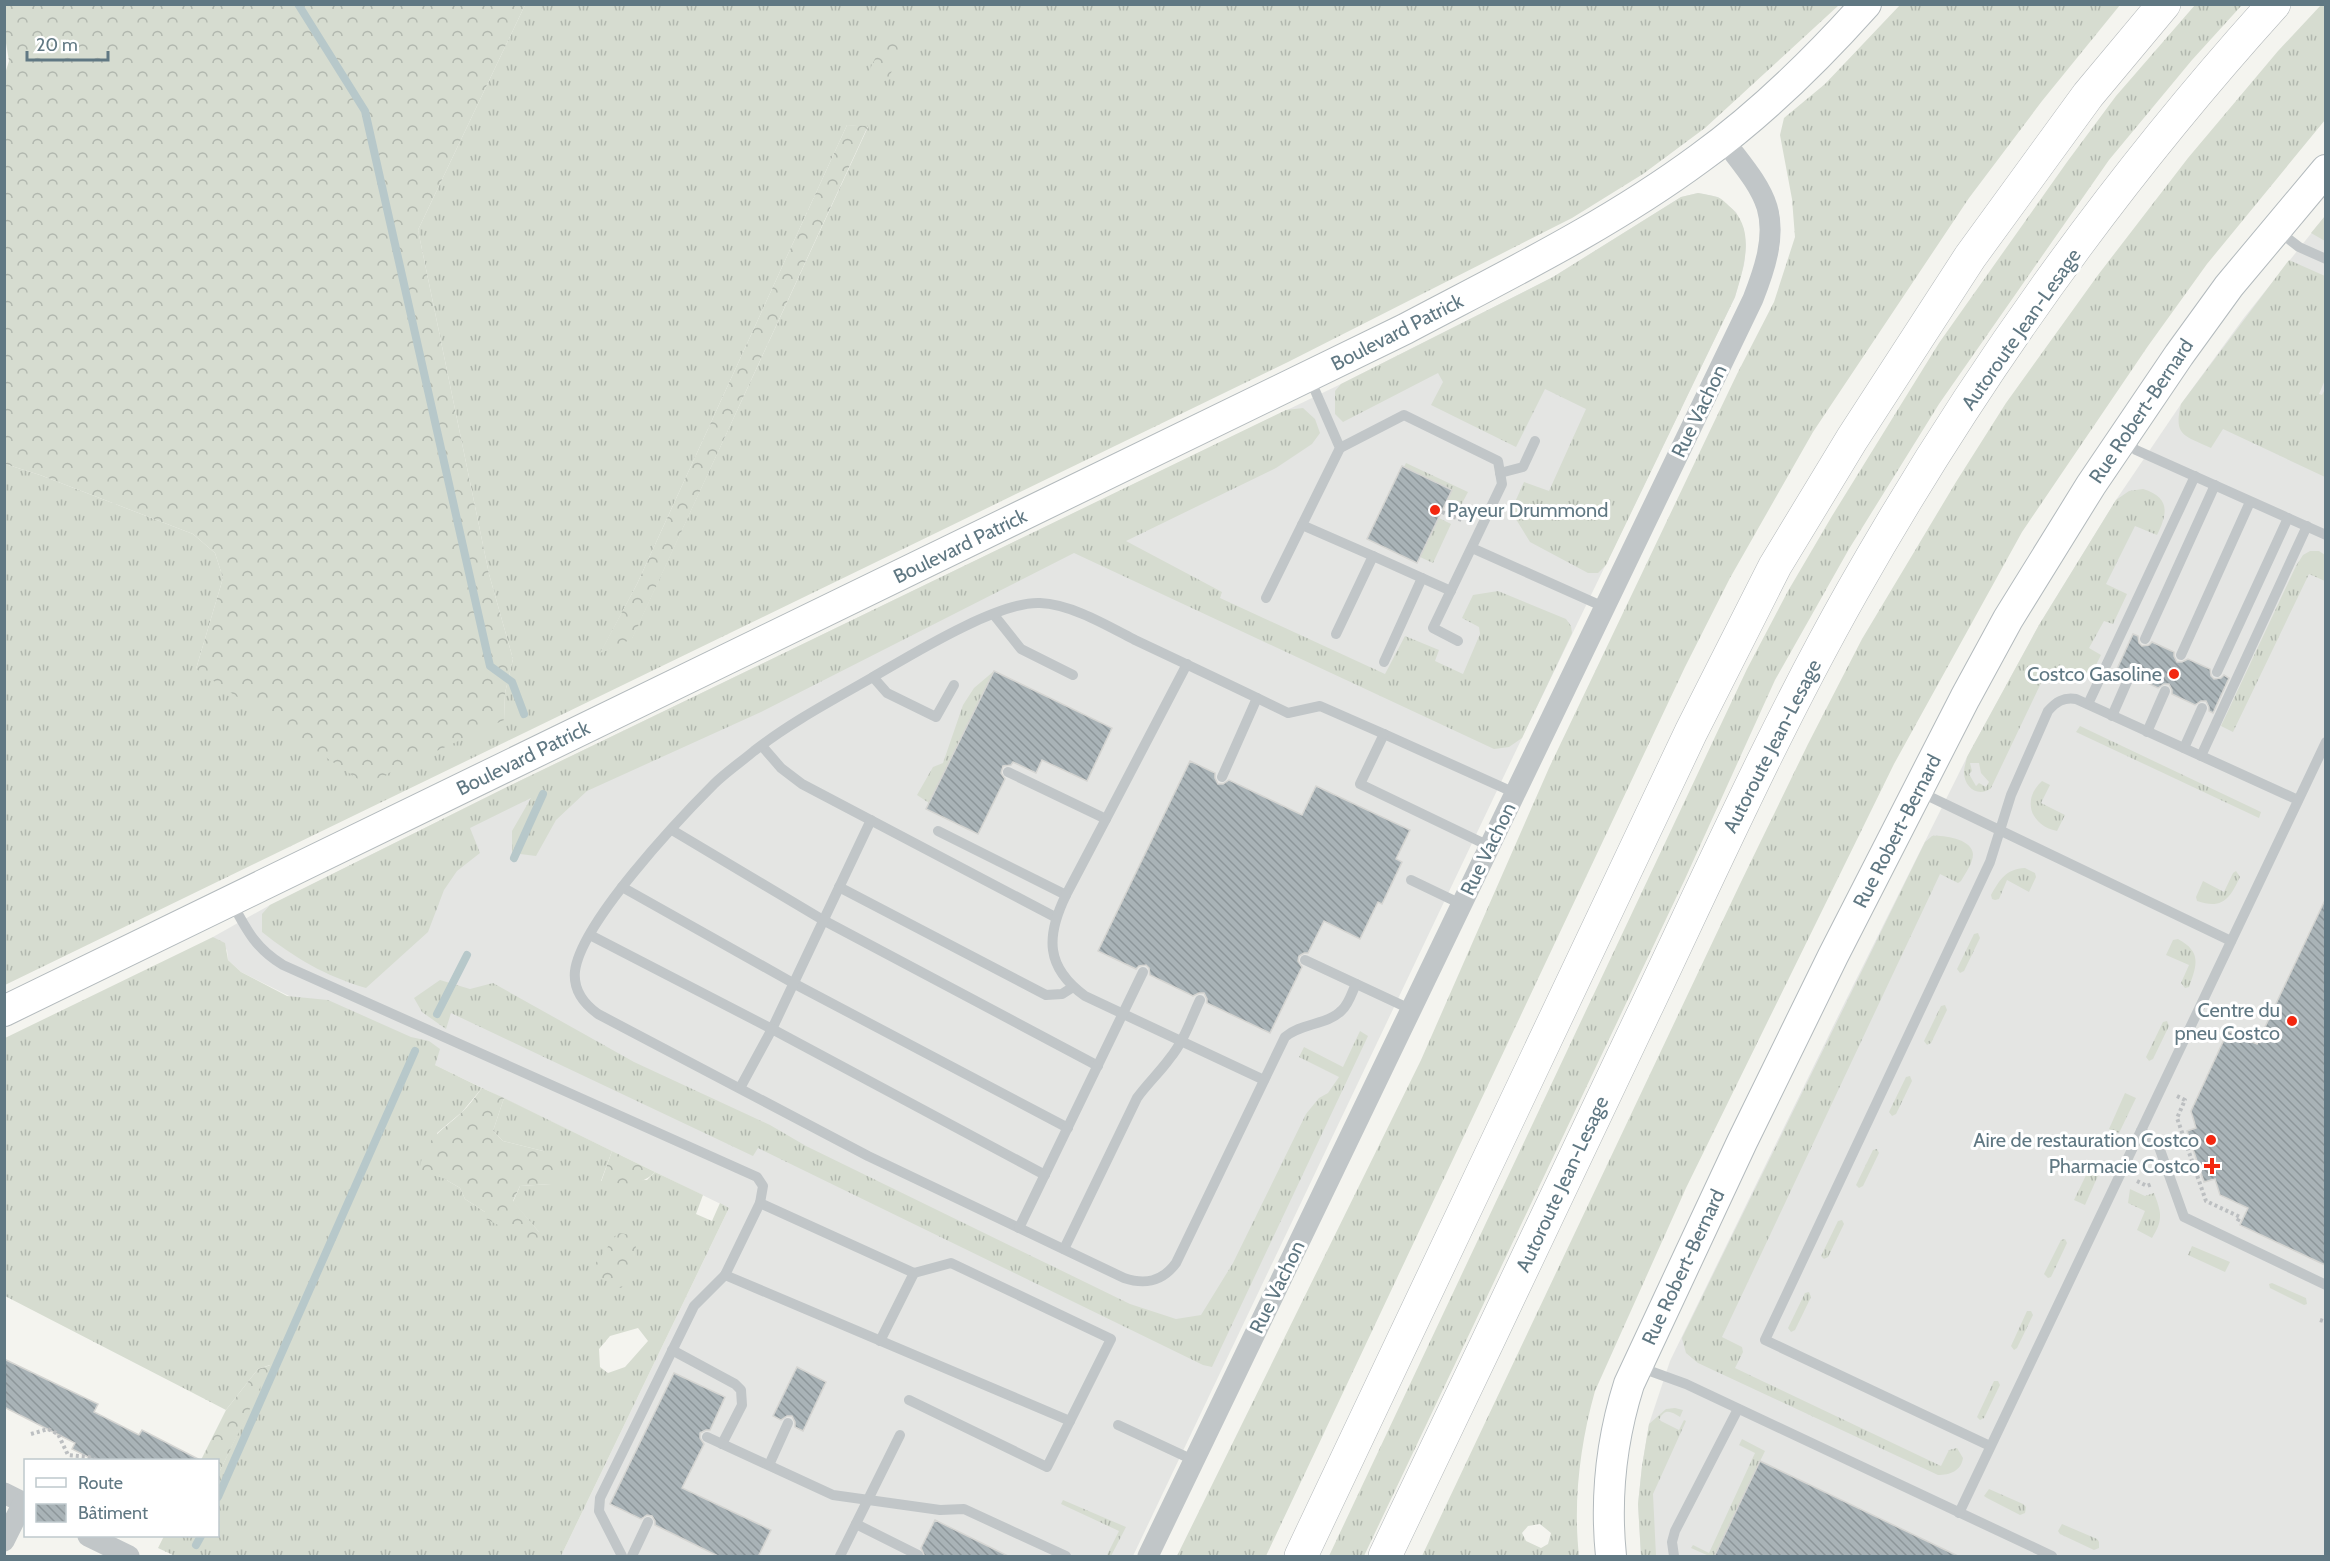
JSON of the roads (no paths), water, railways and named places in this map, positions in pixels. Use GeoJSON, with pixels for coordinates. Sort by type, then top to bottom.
{"type":"FeatureCollection","features":[{"type":"Feature","properties":{"kind":"highway"},"geometry":{"type":"LineString","coordinates":[[1301,1557],[1681,753],[1775,566],[1851,439],[1970,257],[2088,95],[2164,4]]}},
{"type":"Feature","properties":{"kind":"highway","name":"Autoroute Jean-Lesage"},"geometry":{"type":"LineString","coordinates":[[1385,1557],[1746,797],[1854,589],[1954,425],[2046,290],[2165,132],[2274,4]]}},
{"type":"Feature","properties":{"kind":"street","name":"Boulevard Patrick"},"geometry":{"type":"LineString","coordinates":[[4,1011],[1405,329],[1555,250],[1673,177],[1724,140],[1788,85],[1866,4]]}},
{"type":"Feature","properties":{"kind":"street","name":"Rue Vachon"},"geometry":{"type":"LineString","coordinates":[[1148,1557],[1753,299],[1765,265],[1770,228],[1767,208],[1756,185],[1724,140]]}},
{"type":"Feature","properties":{"kind":"street","name":"Rue Robert-Bernard"},"geometry":{"type":"LineString","coordinates":[[1611,1557],[1608,1497],[1612,1451],[1624,1401],[1636,1366],[1742,1142],[1917,791],[2008,619],[2046,554],[2121,438],[2229,286],[2325,170]]}},
{"type":"Feature","properties":{"kind":"street"},"geometry":{"type":"LineString","coordinates":[[4,1541],[18,1500]]}},
{"type":"Feature","properties":{"kind":"street"},"geometry":{"type":"LineString","coordinates":[[90,1537],[129,1557]]}},
{"type":"Feature","properties":{"kind":"lane"},"geometry":{"type":"LineString","coordinates":[[2275,228],[2299,247],[2325,259]]}},
{"type":"Feature","properties":{"kind":"lane"},"geometry":{"type":"LineString","coordinates":[[1309,376],[1340,448]]}},
{"type":"Feature","properties":{"kind":"lane"},"geometry":{"type":"LineString","coordinates":[[1266,598],[1340,448],[1404,415],[1498,461],[1502,484],[1433,628],[1458,640]]}},
{"type":"Feature","properties":{"kind":"lane"},"geometry":{"type":"LineString","coordinates":[[2121,438],[2136,450],[2325,535]]}},
{"type":"Feature","properties":{"kind":"lane"},"geometry":{"type":"LineString","coordinates":[[1500,473],[1523,467],[1535,441]]}},
{"type":"Feature","properties":{"kind":"lane"},"geometry":{"type":"LineString","coordinates":[[2088,705],[2195,476]]}},
{"type":"Feature","properties":{"kind":"lane"},"geometry":{"type":"LineString","coordinates":[[2145,639],[2215,485]]}},
{"type":"Feature","properties":{"kind":"lane"},"geometry":{"type":"LineString","coordinates":[[2181,655],[2250,502]]}},
{"type":"Feature","properties":{"kind":"lane"},"geometry":{"type":"LineString","coordinates":[[2217,672],[2288,518]]}},
{"type":"Feature","properties":{"kind":"lane"},"geometry":{"type":"LineString","coordinates":[[1302,525],[1451,591]]}},
{"type":"Feature","properties":{"kind":"lane"},"geometry":{"type":"LineString","coordinates":[[2201,756],[2307,526]]}},
{"type":"Feature","properties":{"kind":"lane"},"geometry":{"type":"LineString","coordinates":[[1472,548],[1605,607]]}},
{"type":"Feature","properties":{"kind":"lane"},"geometry":{"type":"LineString","coordinates":[[1336,634],[1373,556]]}},
{"type":"Feature","properties":{"kind":"lane"},"geometry":{"type":"LineString","coordinates":[[1384,662],[1422,578]]}},
{"type":"Feature","properties":{"kind":"lane"},"geometry":{"type":"LineString","coordinates":[[1356,984],[1344,1009],[1335,1016],[1292,1032],[1286,1037],[1176,1263],[1168,1274],[1157,1280],[1135,1282],[868,1155],[588,1007],[581,998],[576,984],[575,971],[590,935],[622,887],[715,783],[804,717],[937,640],[994,615],[1027,604],[1052,604],[1095,620],[1288,713],[1320,706],[1515,793]]}},
{"type":"Feature","properties":{"kind":"lane"},"geometry":{"type":"LineString","coordinates":[[994,615],[1021,650],[1073,675]]}},
{"type":"Feature","properties":{"kind":"lane"},"geometry":{"type":"LineString","coordinates":[[1187,664],[1055,917],[1052,933],[1053,949],[1059,968],[1073,987],[1085,996],[1264,1080]]}},
{"type":"Feature","properties":{"kind":"lane"},"geometry":{"type":"LineString","coordinates":[[2112,716],[2130,675]]}},
{"type":"Feature","properties":{"kind":"lane"},"geometry":{"type":"LineString","coordinates":[[873,677],[887,693],[936,717],[954,685]]}},
{"type":"Feature","properties":{"kind":"lane"},"geometry":{"type":"LineString","coordinates":[[2147,732],[2165,691]]}},
{"type":"Feature","properties":{"kind":"lane"},"geometry":{"type":"LineString","coordinates":[[1222,777],[1257,698]]}},
{"type":"Feature","properties":{"kind":"lane"},"geometry":{"type":"LineString","coordinates":[[1990,1446],[1765,1340],[1990,862],[2011,795],[2048,711],[2054,704],[2069,698],[2298,800]]}},
{"type":"Feature","properties":{"kind":"lane"},"geometry":{"type":"LineString","coordinates":[[2184,748],[2202,708]]}},
{"type":"Feature","properties":{"kind":"lane"},"geometry":{"type":"LineString","coordinates":[[1384,734],[1360,784],[1489,846]]}},
{"type":"Feature","properties":{"kind":"lane"},"geometry":{"type":"LineString","coordinates":[[1959,1513],[2325,742]]}},
{"type":"Feature","properties":{"kind":"lane"},"geometry":{"type":"LineString","coordinates":[[762,746],[790,777],[1055,917]]}},
{"type":"Feature","properties":{"kind":"lane"},"geometry":{"type":"LineString","coordinates":[[1008,772],[1106,819]]}},
{"type":"Feature","properties":{"kind":"lane"},"geometry":{"type":"LineString","coordinates":[[1917,791],[2231,941]]}},
{"type":"Feature","properties":{"kind":"lane"},"geometry":{"type":"LineString","coordinates":[[740,1088],[771,1029],[871,820]]}},
{"type":"Feature","properties":{"kind":"lane"},"geometry":{"type":"LineString","coordinates":[[672,830],[823,920],[1098,1066]]}},
{"type":"Feature","properties":{"kind":"lane"},"geometry":{"type":"LineString","coordinates":[[938,831],[1066,895]]}},
{"type":"Feature","properties":{"kind":"lane"},"geometry":{"type":"LineString","coordinates":[[1411,880],[1461,904]]}},
{"type":"Feature","properties":{"kind":"lane"},"geometry":{"type":"LineString","coordinates":[[622,887],[793,983],[1068,1128]]}},
{"type":"Feature","properties":{"kind":"lane"},"geometry":{"type":"LineString","coordinates":[[839,887],[1046,995],[1062,994],[1073,987]]}},
{"type":"Feature","properties":{"kind":"lane"},"geometry":{"type":"LineString","coordinates":[[231,901],[257,946],[267,956],[283,965],[757,1177],[763,1186],[760,1203],[725,1275],[694,1306],[600,1497],[599,1511],[622,1557]]}},
{"type":"Feature","properties":{"kind":"lane"},"geometry":{"type":"LineString","coordinates":[[590,935],[1045,1175]]}},
{"type":"Feature","properties":{"kind":"lane"},"geometry":{"type":"LineString","coordinates":[[1305,960],[1410,1009]]}},
{"type":"Feature","properties":{"kind":"lane"},"geometry":{"type":"LineString","coordinates":[[1019,1228],[1143,972]]}},
{"type":"Feature","properties":{"kind":"lane"},"geometry":{"type":"LineString","coordinates":[[1064,1249],[1137,1098],[1181,1041],[1200,1000]]}},
{"type":"Feature","properties":{"kind":"lane"},"geometry":{"type":"LineString","coordinates":[[2141,1131],[2155,1141],[2159,1148],[2184,1217],[2325,1285]]}},
{"type":"Feature","properties":{"kind":"lane"},"geometry":{"type":"LineString","coordinates":[[760,1203],[914,1273],[951,1263],[1111,1339],[1047,1467],[909,1400]]}},
{"type":"Feature","properties":{"kind":"lane"},"geometry":{"type":"LineString","coordinates":[[880,1341],[914,1273]]}},
{"type":"Feature","properties":{"kind":"lane"},"geometry":{"type":"LineString","coordinates":[[725,1275],[1070,1421]]}},
{"type":"Feature","properties":{"kind":"lane"},"geometry":{"type":"LineString","coordinates":[[672,1350],[735,1384],[741,1390],[742,1405],[722,1444]]}},
{"type":"Feature","properties":{"kind":"lane"},"geometry":{"type":"LineString","coordinates":[[1636,1366],[1686,1384],[2052,1557]]}},
{"type":"Feature","properties":{"kind":"lane"},"geometry":{"type":"LineString","coordinates":[[1674,1557],[1672,1542],[1675,1531],[1738,1408]]}},
{"type":"Feature","properties":{"kind":"lane"},"geometry":{"type":"LineString","coordinates":[[769,1465],[788,1423]]}},
{"type":"Feature","properties":{"kind":"lane"},"geometry":{"type":"LineString","coordinates":[[1118,1425],[1193,1460]]}},
{"type":"Feature","properties":{"kind":"lane"},"geometry":{"type":"LineString","coordinates":[[840,1557],[900,1435]]}},
{"type":"Feature","properties":{"kind":"lane"},"geometry":{"type":"LineString","coordinates":[[707,1437],[833,1496],[940,1510],[964,1509],[1066,1557]]}},
{"type":"Feature","properties":{"kind":"lane"},"geometry":{"type":"LineString","coordinates":[[632,1557],[648,1522]]}},
{"type":"Feature","properties":{"kind":"lane"},"geometry":{"type":"LineString","coordinates":[[856,1524],[918,1555]]}},
{"type":"Feature","properties":{"kind":"waterway"},"geometry":{"type":"LineString","coordinates":[[298,4],[365,111],[490,666],[512,682],[524,714]]}},
{"type":"Feature","properties":{"kind":"waterway"},"geometry":{"type":"LineString","coordinates":[[514,858],[543,794]]}},
{"type":"Feature","properties":{"kind":"waterway"},"geometry":{"type":"LineString","coordinates":[[437,1014],[467,955]]}},
{"type":"Feature","properties":{"kind":"waterway"},"geometry":{"type":"LineString","coordinates":[[219,1495],[415,1051]]}},
{"type":"Feature","properties":{"kind":"waterway"},"geometry":{"type":"LineString","coordinates":[[196,1545],[200,1537]]}},
{"type":"Feature","properties":{"kind":"place","name":"Payeur Drummond"},"geometry":{"type":"Point","coordinates":[1435,510]}},
{"type":"Feature","properties":{"kind":"place","name":"Costco Gasoline"},"geometry":{"type":"Point","coordinates":[2174,674]}},
{"type":"Feature","properties":{"kind":"place","name":"Centre du pneu Costco"},"geometry":{"type":"Point","coordinates":[2292,1021]}},
{"type":"Feature","properties":{"kind":"place","name":"Aire de restauration Costco"},"geometry":{"type":"Point","coordinates":[2211,1140]}},
{"type":"Feature","properties":{"kind":"place","name":"Pharmacie Costco"},"geometry":{"type":"Point","coordinates":[2212,1166]}}]}
